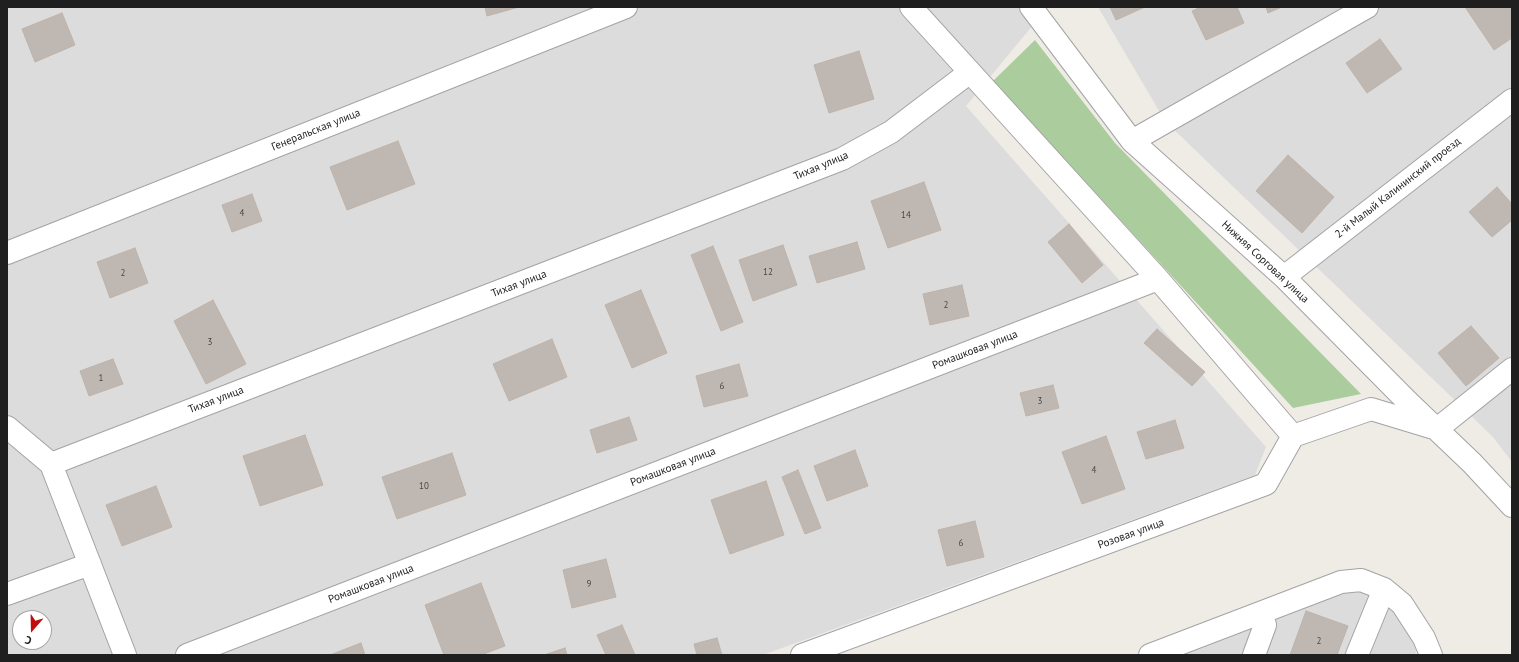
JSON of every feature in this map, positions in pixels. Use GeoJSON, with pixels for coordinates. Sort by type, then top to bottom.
{"type":"FeatureCollection","features":[{"type":"Feature","properties":{"kind":"street","name":"Генеральская улица"},"geometry":{"type":"LineString","coordinates":[[7,252],[626,7]]}},
{"type":"Feature","properties":{"kind":"street"},"geometry":{"type":"LineString","coordinates":[[911,7],[1158,279],[1293,436],[1370,410],[1437,429],[1512,369]]}},
{"type":"Feature","properties":{"kind":"street","name":"Нижняя Сорговая улица"},"geometry":{"type":"LineString","coordinates":[[1031,7],[1132,141],[1284,277],[1472,463],[1512,506]]}},
{"type":"Feature","properties":{"kind":"street"},"geometry":{"type":"LineString","coordinates":[[1132,141],[1367,7]]}},
{"type":"Feature","properties":{"kind":"street","name":"Тихая улица"},"geometry":{"type":"LineString","coordinates":[[51,464],[842,159],[891,132],[970,72]]}},
{"type":"Feature","properties":{"kind":"street","name":"2-й Малый Калининский проезд"},"geometry":{"type":"LineString","coordinates":[[1284,277],[1512,100]]}},
{"type":"Feature","properties":{"kind":"street","name":"Ромашковая улица"},"geometry":{"type":"LineString","coordinates":[[187,655],[1158,279]]}},
{"type":"Feature","properties":{"kind":"street"},"geometry":{"type":"LineString","coordinates":[[7,427],[51,464],[125,655]]}},
{"type":"Feature","properties":{"kind":"street","name":"Розовая улица"},"geometry":{"type":"LineString","coordinates":[[802,655],[1266,484],[1293,436]]}},
{"type":"Feature","properties":{"kind":"street"},"geometry":{"type":"LineString","coordinates":[[7,594],[90,564]]}},
{"type":"Feature","properties":{"kind":"street"},"geometry":{"type":"LineString","coordinates":[[1161,653],[1261,612],[1341,582],[1361,580],[1384,589],[1402,604],[1424,638],[1431,655]]}},
{"type":"Feature","properties":{"kind":"street"},"geometry":{"type":"LineString","coordinates":[[1357,655],[1384,589]]}},
{"type":"Feature","properties":{"kind":"street"},"geometry":{"type":"LineString","coordinates":[[1254,655],[1265,624],[1261,612]]}},
{"type":"Feature","properties":{"kind":"shaded area"},"geometry":{"type":"Polygon","coordinates":[[[7,7],[1048,7],[966,106],[1266,447],[1255,475],[763,655],[7,655],[7,7]]]}},
{"type":"Feature","properties":{"kind":"shaded area"},"geometry":{"type":"Polygon","coordinates":[[[1098,7],[1512,7],[1512,462],[1493,437],[1165,121],[1098,7]]]}},
{"type":"Feature","properties":{"kind":"shaded area"},"geometry":{"type":"Polygon","coordinates":[[[1341,589],[1369,592],[1396,609],[1417,647],[1415,655],[1166,655],[1341,589]]]}},
{"type":"Feature","properties":{"kind":"green space"},"geometry":{"type":"Polygon","coordinates":[[[1035,40],[1115,143],[1361,394],[1293,408],[993,81],[1035,40]]]}},
{"type":"Feature","properties":{"kind":"building"},"geometry":{"type":"Polygon","coordinates":[[[485,7],[519,7],[487,16],[485,7]]]}},
{"type":"Feature","properties":{"kind":"building"},"geometry":{"type":"Polygon","coordinates":[[[1110,7],[1145,7],[1116,20],[1110,7]]]}},
{"type":"Feature","properties":{"kind":"building"},"geometry":{"type":"Polygon","coordinates":[[[1201,7],[1237,7],[1244,23],[1206,40],[1192,11],[1201,7]]]}},
{"type":"Feature","properties":{"kind":"building"},"geometry":{"type":"Polygon","coordinates":[[[1266,7],[1282,7],[1268,13],[1266,7]]]}},
{"type":"Feature","properties":{"kind":"building"},"geometry":{"type":"Polygon","coordinates":[[[1465,7],[1512,7],[1512,38],[1494,50],[1465,7]]]}},
{"type":"Feature","properties":{"kind":"building"},"geometry":{"type":"Polygon","coordinates":[[[62,13],[75,45],[35,62],[22,29],[62,13]]]}},
{"type":"Feature","properties":{"kind":"building"},"geometry":{"type":"Polygon","coordinates":[[[1380,39],[1402,69],[1367,93],[1346,63],[1380,39]]]}},
{"type":"Feature","properties":{"kind":"building"},"geometry":{"type":"Polygon","coordinates":[[[859,51],[874,99],[829,113],[814,65],[859,51]]]}},
{"type":"Feature","properties":{"kind":"building"},"geometry":{"type":"Polygon","coordinates":[[[398,141],[415,184],[347,210],[330,167],[398,141]]]}},
{"type":"Feature","properties":{"kind":"building"},"geometry":{"type":"Polygon","coordinates":[[[1288,155],[1334,197],[1302,233],[1256,191],[1288,155]]]}},
{"type":"Feature","properties":{"kind":"building"},"geometry":{"type":"Polygon","coordinates":[[[924,182],[941,230],[888,248],[871,201],[924,182]]]}},
{"type":"Feature","properties":{"kind":"building"},"geometry":{"type":"Polygon","coordinates":[[[1497,187],[1512,204],[1512,220],[1492,237],[1469,212],[1497,187]]]}},
{"type":"Feature","properties":{"kind":"building"},"geometry":{"type":"Polygon","coordinates":[[[252,194],[262,221],[232,232],[222,205],[252,194]]]}},
{"type":"Feature","properties":{"kind":"building"},"geometry":{"type":"Polygon","coordinates":[[[1069,224],[1103,265],[1082,283],[1048,242],[1069,224]]]}},
{"type":"Feature","properties":{"kind":"building"},"geometry":{"type":"Polygon","coordinates":[[[857,242],[865,269],[817,283],[809,256],[857,242]]]}},
{"type":"Feature","properties":{"kind":"building"},"geometry":{"type":"Polygon","coordinates":[[[783,245],[797,285],[753,301],[739,260],[783,245]]]}},
{"type":"Feature","properties":{"kind":"building"},"geometry":{"type":"Polygon","coordinates":[[[713,246],[743,322],[721,331],[691,255],[713,246]]]}},
{"type":"Feature","properties":{"kind":"building"},"geometry":{"type":"Polygon","coordinates":[[[135,248],[148,283],[110,298],[97,262],[135,248]]]}},
{"type":"Feature","properties":{"kind":"building"},"geometry":{"type":"Polygon","coordinates":[[[962,285],[969,316],[930,325],[923,294],[962,285]]]}},
{"type":"Feature","properties":{"kind":"building"},"geometry":{"type":"Polygon","coordinates":[[[641,290],[667,353],[632,368],[605,305],[641,290]]]}},
{"type":"Feature","properties":{"kind":"building"},"geometry":{"type":"Polygon","coordinates":[[[213,300],[246,364],[206,384],[174,321],[213,300]]]}},
{"type":"Feature","properties":{"kind":"building"},"geometry":{"type":"Polygon","coordinates":[[[1471,326],[1499,358],[1466,386],[1438,353],[1471,326]]]}},
{"type":"Feature","properties":{"kind":"building"},"geometry":{"type":"Polygon","coordinates":[[[1157,329],[1205,372],[1192,386],[1144,343],[1157,329]]]}},
{"type":"Feature","properties":{"kind":"building"},"geometry":{"type":"Polygon","coordinates":[[[552,339],[567,377],[509,401],[493,364],[552,339]]]}},
{"type":"Feature","properties":{"kind":"building"},"geometry":{"type":"Polygon","coordinates":[[[113,359],[123,384],[89,396],[80,371],[113,359]]]}},
{"type":"Feature","properties":{"kind":"building"},"geometry":{"type":"Polygon","coordinates":[[[739,364],[748,396],[704,407],[696,376],[739,364]]]}},
{"type":"Feature","properties":{"kind":"building"},"geometry":{"type":"Polygon","coordinates":[[[1053,385],[1059,408],[1026,416],[1020,393],[1053,385]]]}},
{"type":"Feature","properties":{"kind":"building"},"geometry":{"type":"Polygon","coordinates":[[[629,417],[637,440],[597,453],[590,430],[629,417]]]}},
{"type":"Feature","properties":{"kind":"building"},"geometry":{"type":"Polygon","coordinates":[[[1175,420],[1184,448],[1146,459],[1137,432],[1175,420]]]}},
{"type":"Feature","properties":{"kind":"building"},"geometry":{"type":"Polygon","coordinates":[[[305,435],[323,485],[260,506],[243,456],[305,435]]]}},
{"type":"Feature","properties":{"kind":"building"},"geometry":{"type":"Polygon","coordinates":[[[1106,436],[1125,489],[1082,504],[1062,452],[1106,436]]]}},
{"type":"Feature","properties":{"kind":"building"},"geometry":{"type":"Polygon","coordinates":[[[855,450],[868,486],[827,501],[814,466],[855,450]]]}},
{"type":"Feature","properties":{"kind":"building"},"geometry":{"type":"Polygon","coordinates":[[[452,453],[466,495],[397,519],[382,477],[452,453]]]}},
{"type":"Feature","properties":{"kind":"building"},"geometry":{"type":"Polygon","coordinates":[[[798,470],[821,528],[805,534],[782,477],[798,470]]]}},
{"type":"Feature","properties":{"kind":"building"},"geometry":{"type":"Polygon","coordinates":[[[766,481],[784,535],[730,554],[711,500],[766,481]]]}},
{"type":"Feature","properties":{"kind":"building"},"geometry":{"type":"Polygon","coordinates":[[[156,486],[172,527],[122,546],[106,505],[156,486]]]}},
{"type":"Feature","properties":{"kind":"building"},"geometry":{"type":"Polygon","coordinates":[[[975,521],[984,557],[947,566],[938,530],[975,521]]]}},
{"type":"Feature","properties":{"kind":"building"},"geometry":{"type":"Polygon","coordinates":[[[606,559],[616,597],[572,608],[563,570],[606,559]]]}},
{"type":"Feature","properties":{"kind":"building"},"geometry":{"type":"Polygon","coordinates":[[[481,583],[505,646],[481,655],[444,655],[425,605],[481,583]]]}},
{"type":"Feature","properties":{"kind":"building"},"geometry":{"type":"Polygon","coordinates":[[[1306,611],[1348,626],[1337,655],[1290,655],[1306,611]]]}},
{"type":"Feature","properties":{"kind":"building"},"geometry":{"type":"Polygon","coordinates":[[[622,625],[635,655],[606,655],[597,635],[622,625]]]}},
{"type":"Feature","properties":{"kind":"building"},"geometry":{"type":"Polygon","coordinates":[[[717,638],[722,655],[697,655],[694,644],[717,638]]]}},
{"type":"Feature","properties":{"kind":"building"},"geometry":{"type":"Polygon","coordinates":[[[361,643],[365,655],[330,655],[361,643]]]}},
{"type":"Feature","properties":{"kind":"building"},"geometry":{"type":"Polygon","coordinates":[[[565,648],[567,655],[544,655],[565,648]]]}}]}
